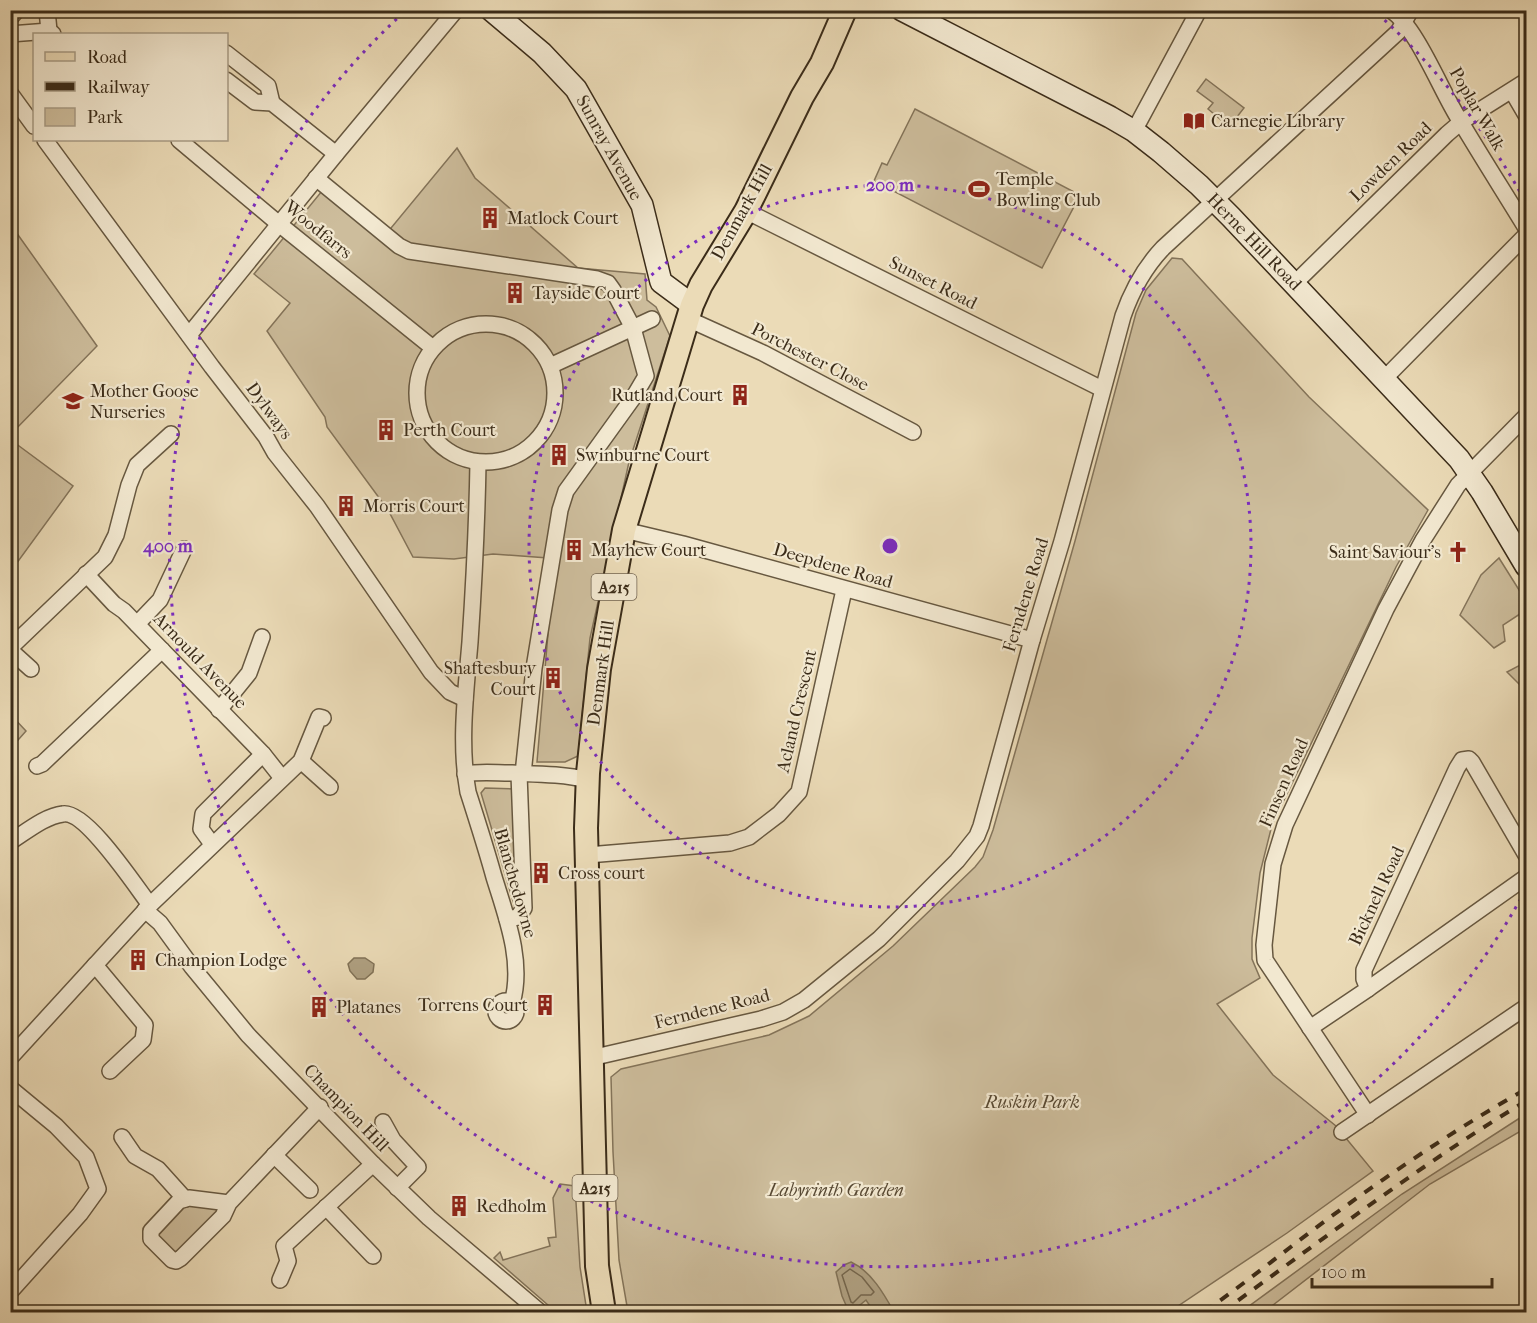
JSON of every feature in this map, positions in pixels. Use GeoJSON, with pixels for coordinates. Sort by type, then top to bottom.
{"type":"FeatureCollection","features":[{"type":"Feature","properties":{"kind":"main road","name":"Denmark Hill"},"geometry":{"type":"LineString","coordinates":[[604,1312],[597,1266],[586,828],[588,780],[599,669],[624,530],[690,312],[701,285],[746,211],[802,97],[822,63],[845,10]]}},
{"type":"Feature","properties":{"kind":"street"},"geometry":{"type":"LineString","coordinates":[[10,18],[17,10]]}},
{"type":"Feature","properties":{"kind":"street"},"geometry":{"type":"LineString","coordinates":[[47,10],[51,33]]}},
{"type":"Feature","properties":{"kind":"street"},"geometry":{"type":"LineString","coordinates":[[189,335],[456,10]]}},
{"type":"Feature","properties":{"kind":"street","name":"Sunray Avenue"},"geometry":{"type":"LineString","coordinates":[[491,10],[542,53],[576,89],[642,205],[661,282],[690,312]]}},
{"type":"Feature","properties":{"kind":"street","name":"Herne Hill Road"},"geometry":{"type":"LineString","coordinates":[[902,10],[1134,131],[1176,165],[1214,200],[1294,284],[1470,474],[1527,566]]}},
{"type":"Feature","properties":{"kind":"street"},"geometry":{"type":"LineString","coordinates":[[1134,131],[1199,10]]}},
{"type":"Feature","properties":{"kind":"street","name":"Poplar Walk"},"geometry":{"type":"LineString","coordinates":[[1391,10],[1407,17],[1418,44],[1461,122],[1527,228]]}},
{"type":"Feature","properties":{"kind":"street","name":"Ferndene Road"},"geometry":{"type":"LineString","coordinates":[[591,1058],[761,1018],[783,1012],[804,1000],[879,939],[957,861],[977,836],[1062,542],[1122,316],[1139,278],[1157,254],[1398,32],[1407,17]]}},
{"type":"Feature","properties":{"kind":"street"},"geometry":{"type":"LineString","coordinates":[[10,34],[33,33]]}},
{"type":"Feature","properties":{"kind":"street"},"geometry":{"type":"LineString","coordinates":[[228,55],[267,86],[272,103],[336,154]]}},
{"type":"Feature","properties":{"kind":"street","name":"Lowden Road"},"geometry":{"type":"LineString","coordinates":[[1294,284],[1461,122],[1527,81]]}},
{"type":"Feature","properties":{"kind":"street"},"geometry":{"type":"LineString","coordinates":[[228,82],[255,102],[272,103]]}},
{"type":"Feature","properties":{"kind":"street"},"geometry":{"type":"LineString","coordinates":[[1512,91],[1527,115]]}},
{"type":"Feature","properties":{"kind":"street"},"geometry":{"type":"LineString","coordinates":[[10,93],[33,125]]}},
{"type":"Feature","properties":{"kind":"street","name":"Dylways"},"geometry":{"type":"LineString","coordinates":[[46,141],[266,437],[274,453],[317,506],[431,672],[450,692],[465,699]]}},
{"type":"Feature","properties":{"kind":"street","name":"Woodfarrs"},"geometry":{"type":"LineString","coordinates":[[180,141],[433,348]]}},
{"type":"Feature","properties":{"kind":"street"},"geometry":{"type":"LineString","coordinates":[[316,178],[399,246],[409,251],[597,279],[608,283],[633,328],[646,376],[633,398],[566,491],[560,510],[534,668],[521,774],[524,908],[518,917],[507,919]]}},
{"type":"Feature","properties":{"kind":"street","name":"Sunset Road"},"geometry":{"type":"LineString","coordinates":[[746,211],[1102,389]]}},
{"type":"Feature","properties":{"kind":"street"},"geometry":{"type":"LineString","coordinates":[[1384,379],[1527,235]]}},
{"type":"Feature","properties":{"kind":"street","name":"Porchester Close"},"geometry":{"type":"LineString","coordinates":[[690,312],[913,432]]}},
{"type":"Feature","properties":{"kind":"street"},"geometry":{"type":"LineString","coordinates":[[550,366],[652,319]]}},
{"type":"Feature","properties":{"kind":"street"},"geometry":{"type":"LineString","coordinates":[[477,324],[503,326],[521,333],[536,345],[550,366],[554,377],[555,400],[553,411],[536,441],[518,454],[496,461],[478,463],[470,462],[441,445],[421,416],[418,404],[418,380],[421,369],[433,348],[453,332],[477,324]]}},
{"type":"Feature","properties":{"kind":"street","name":"Finsen Road"},"geometry":{"type":"LineString","coordinates":[[1368,1115],[1268,965],[1264,955],[1273,864],[1285,825],[1386,609],[1441,509],[1458,485],[1527,416]]}},
{"type":"Feature","properties":{"kind":"street"},"geometry":{"type":"LineString","coordinates":[[31,669],[10,649],[105,557],[116,535],[129,484],[137,465],[171,434]]}},
{"type":"Feature","properties":{"kind":"street","name":"Blanchedowne"},"geometry":{"type":"LineString","coordinates":[[478,463],[476,553],[465,699],[465,774],[468,792],[507,919],[516,968],[512,1003]]}},
{"type":"Feature","properties":{"kind":"street","name":"Deepdene Road"},"geometry":{"type":"LineString","coordinates":[[624,530],[1032,640]]}},
{"type":"Feature","properties":{"kind":"street"},"geometry":{"type":"LineString","coordinates":[[137,624],[160,600],[184,549]]}},
{"type":"Feature","properties":{"kind":"street","name":"Arnould Avenue"},"geometry":{"type":"LineString","coordinates":[[86,574],[262,754],[282,778]]}},
{"type":"Feature","properties":{"kind":"street","name":"Acland Crescent"},"geometry":{"type":"LineString","coordinates":[[588,855],[730,843],[748,837],[789,805],[799,792],[844,590]]}},
{"type":"Feature","properties":{"kind":"street"},"geometry":{"type":"LineString","coordinates":[[219,710],[249,673],[262,637]]}},
{"type":"Feature","properties":{"kind":"street"},"geometry":{"type":"LineString","coordinates":[[36,766],[42,764],[162,650]]}},
{"type":"Feature","properties":{"kind":"street"},"geometry":{"type":"LineString","coordinates":[[10,1058],[148,908],[212,844],[301,761],[319,717],[323,718]]}},
{"type":"Feature","properties":{"kind":"street"},"geometry":{"type":"LineString","coordinates":[[212,844],[201,829],[203,814],[262,754]]}},
{"type":"Feature","properties":{"kind":"street","name":"Bicknell Road"},"geometry":{"type":"LineString","coordinates":[[1368,989],[1364,979],[1364,970],[1462,760],[1473,762],[1527,855]]}},
{"type":"Feature","properties":{"kind":"street"},"geometry":{"type":"LineString","coordinates":[[301,761],[330,787]]}},
{"type":"Feature","properties":{"kind":"street"},"geometry":{"type":"LineString","coordinates":[[465,774],[475,772],[567,776],[588,780]]}},
{"type":"Feature","properties":{"kind":"street","name":"Champion Hill"},"geometry":{"type":"LineString","coordinates":[[10,842],[62,814],[71,814],[93,829],[148,908],[228,1012],[278,1067],[429,1218],[540,1312]]}},
{"type":"Feature","properties":{"kind":"street"},"geometry":{"type":"LineString","coordinates":[[1310,1028],[1527,876]]}},
{"type":"Feature","properties":{"kind":"street"},"geometry":{"type":"LineString","coordinates":[[95,965],[145,1026],[143,1040],[110,1071]]}},
{"type":"Feature","properties":{"kind":"street"},"geometry":{"type":"LineString","coordinates":[[1342,1132],[1527,1007]]}},
{"type":"Feature","properties":{"kind":"street"},"geometry":{"type":"LineString","coordinates":[[10,1088],[56,1126],[86,1157],[98,1190],[80,1214],[10,1292]]}},
{"type":"Feature","properties":{"kind":"street"},"geometry":{"type":"LineString","coordinates":[[229,1203],[185,1199],[179,1201],[151,1231],[150,1235],[172,1260],[181,1258],[223,1216],[229,1203],[320,1107]]}},
{"type":"Feature","properties":{"kind":"street"},"geometry":{"type":"LineString","coordinates":[[383,1122],[393,1140],[418,1167],[398,1188]]}},
{"type":"Feature","properties":{"kind":"street"},"geometry":{"type":"LineString","coordinates":[[122,1137],[135,1156],[158,1169],[185,1199]]}},
{"type":"Feature","properties":{"kind":"street"},"geometry":{"type":"LineString","coordinates":[[274,1155],[310,1190]]}},
{"type":"Feature","properties":{"kind":"street"},"geometry":{"type":"LineString","coordinates":[[280,1280],[288,1261],[284,1246],[373,1164]]}},
{"type":"Feature","properties":{"kind":"street"},"geometry":{"type":"LineString","coordinates":[[326,1207],[373,1256]]}},
{"type":"Feature","properties":{"kind":"green space"},"geometry":{"type":"Polygon","coordinates":[[[1206,79],[1244,108],[1233,122],[1230,120],[1226,124],[1208,109],[1213,103],[1197,91],[1206,79]]]}},
{"type":"Feature","properties":{"kind":"green space","name":"Temple Bowling Club"},"geometry":{"type":"Polygon","coordinates":[[[915,109],[1080,195],[1042,268],[874,181],[882,163],[887,165],[915,109]]]}},
{"type":"Feature","properties":{"kind":"green space"},"geometry":{"type":"Polygon","coordinates":[[[457,148],[475,178],[578,268],[645,274],[647,300],[656,307],[670,336],[629,462],[590,638],[578,756],[565,762],[537,762],[549,622],[548,558],[493,554],[454,559],[413,557],[388,510],[327,427],[325,417],[267,331],[290,303],[254,274],[322,191],[382,239],[457,148]]]}},
{"type":"Feature","properties":{"kind":"green space"},"geometry":{"type":"Polygon","coordinates":[[[11,225],[97,346],[10,434],[11,225]]]}},
{"type":"Feature","properties":{"kind":"green space","name":"Ruskin Park"},"geometry":{"type":"Polygon","coordinates":[[[1172,258],[1182,259],[1309,397],[1428,510],[1396,567],[1272,825],[1260,873],[1252,938],[1252,959],[1260,978],[1217,1004],[1273,1075],[1336,1126],[1373,1171],[1287,1233],[1169,1312],[628,1312],[619,1260],[611,1077],[621,1069],[769,1035],[809,1016],[893,946],[983,857],[993,830],[1075,541],[1136,313],[1146,290],[1172,258]]]}},
{"type":"Feature","properties":{"kind":"green space"},"geometry":{"type":"Polygon","coordinates":[[[11,440],[73,486],[11,571],[11,440]]]}},
{"type":"Feature","properties":{"kind":"green space"},"geometry":{"type":"Polygon","coordinates":[[[1499,558],[1526,601],[1526,610],[1503,625],[1505,641],[1494,648],[1460,615],[1481,575],[1499,558]]]}},
{"type":"Feature","properties":{"kind":"green space"},"geometry":{"type":"Polygon","coordinates":[[[1526,662],[1526,691],[1507,672],[1526,662]]]}},
{"type":"Feature","properties":{"kind":"green space"},"geometry":{"type":"Polygon","coordinates":[[[11,715],[26,731],[11,748],[11,715]]]}},
{"type":"Feature","properties":{"kind":"green space"},"geometry":{"type":"Polygon","coordinates":[[[485,788],[515,789],[519,910],[516,911],[481,793],[485,788]]]}},
{"type":"Feature","properties":{"kind":"green space"},"geometry":{"type":"Polygon","coordinates":[[[1526,1114],[1526,1128],[1430,1184],[1264,1312],[1241,1312],[1402,1194],[1526,1114]]]}},
{"type":"Feature","properties":{"kind":"green space"},"geometry":{"type":"Polygon","coordinates":[[[560,1184],[575,1186],[580,1267],[587,1312],[556,1312],[494,1258],[500,1252],[503,1260],[550,1246],[548,1238],[556,1237],[553,1198],[560,1184]]]}},
{"type":"Feature","properties":{"kind":"green space"},"geometry":{"type":"Polygon","coordinates":[[[213,1206],[218,1209],[180,1251],[172,1252],[158,1238],[159,1233],[182,1207],[213,1206]]]}},
{"type":"Feature","properties":{"kind":"water"},"geometry":{"type":"Polygon","coordinates":[[[354,958],[365,958],[374,964],[373,972],[365,979],[357,979],[350,971],[348,964],[354,958]]]}},
{"type":"Feature","properties":{"kind":"water"},"geometry":{"type":"Polygon","coordinates":[[[851,1262],[871,1277],[894,1312],[874,1312],[866,1300],[860,1305],[863,1312],[849,1312],[836,1272],[851,1262]]]}},
{"type":"Feature","properties":{"kind":"railway"},"geometry":{"type":"LineString","coordinates":[[1204,1312],[1331,1216],[1393,1173],[1459,1129],[1526,1089]]}},
{"type":"Feature","properties":{"kind":"railway"},"geometry":{"type":"LineString","coordinates":[[1222,1312],[1410,1177],[1526,1101]]}},
{"type":"Feature","properties":{"kind":"place","name":"Carnegie Library"},"geometry":{"type":"Point","coordinates":[1194,121]}},
{"type":"Feature","properties":{"kind":"place","name":"Temple Bowling Club"},"geometry":{"type":"Point","coordinates":[979,189]}},
{"type":"Feature","properties":{"kind":"place","name":"Matlock Court"},"geometry":{"type":"Point","coordinates":[490,218]}},
{"type":"Feature","properties":{"kind":"place","name":"Tayside Court"},"geometry":{"type":"Point","coordinates":[515,293]}},
{"type":"Feature","properties":{"kind":"place","name":"Rutland Court"},"geometry":{"type":"Point","coordinates":[740,395]}},
{"type":"Feature","properties":{"kind":"place","name":"Mother Goose Nurseries"},"geometry":{"type":"Point","coordinates":[73,401]}},
{"type":"Feature","properties":{"kind":"place","name":"Perth Court"},"geometry":{"type":"Point","coordinates":[386,430]}},
{"type":"Feature","properties":{"kind":"place","name":"Swinburne Court"},"geometry":{"type":"Point","coordinates":[559,455]}},
{"type":"Feature","properties":{"kind":"place","name":"Morris Court"},"geometry":{"type":"Point","coordinates":[346,506]}},
{"type":"Feature","properties":{"kind":"place","name":"Mayhew Court"},"geometry":{"type":"Point","coordinates":[574,550]}},
{"type":"Feature","properties":{"kind":"place","name":"Saint Saviour's"},"geometry":{"type":"Point","coordinates":[1458,552]}},
{"type":"Feature","properties":{"kind":"place","name":"Shaftesbury Court"},"geometry":{"type":"Point","coordinates":[553,678]}},
{"type":"Feature","properties":{"kind":"place","name":"Cross court"},"geometry":{"type":"Point","coordinates":[541,873]}},
{"type":"Feature","properties":{"kind":"place","name":"Champion Lodge"},"geometry":{"type":"Point","coordinates":[138,960]}},
{"type":"Feature","properties":{"kind":"place","name":"Torrens Court"},"geometry":{"type":"Point","coordinates":[545,1005]}},
{"type":"Feature","properties":{"kind":"place","name":"Platanes"},"geometry":{"type":"Point","coordinates":[319,1007]}},
{"type":"Feature","properties":{"kind":"place","name":"Redholm"},"geometry":{"type":"Point","coordinates":[459,1206]}},
{"type":"Feature","properties":{"kind":"park label","name":"Labyrinth Garden"},"geometry":{"type":"Point","coordinates":[836,1190]}}]}
